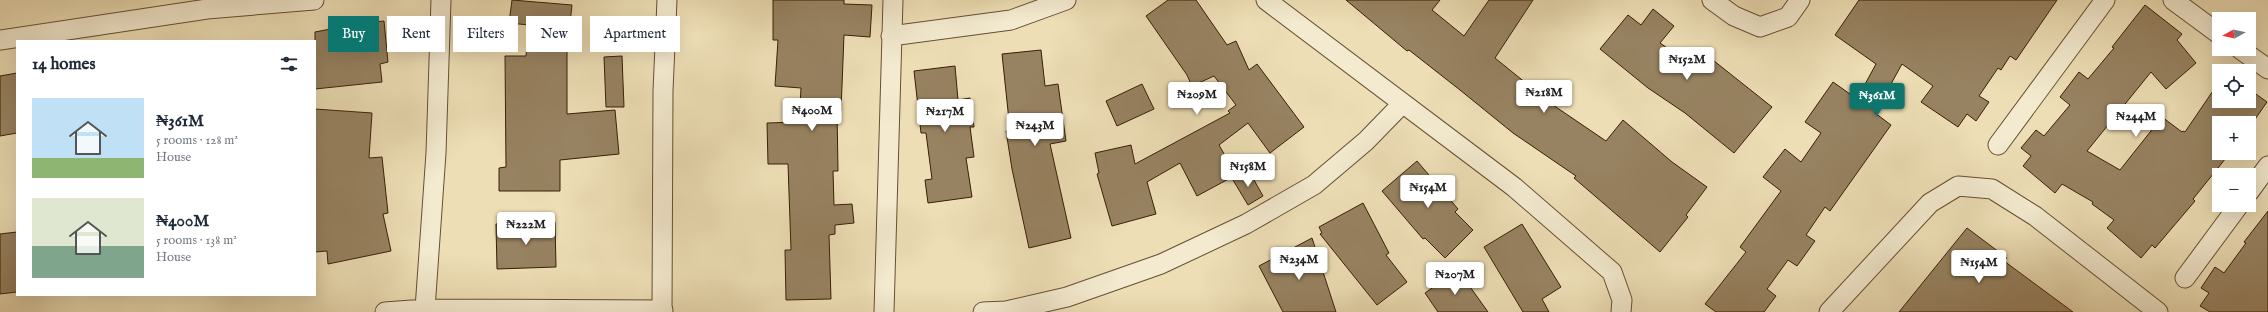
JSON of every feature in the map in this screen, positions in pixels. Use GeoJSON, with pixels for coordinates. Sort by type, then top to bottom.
{"type":"FeatureCollection","features":[{"type":"Feature","properties":{"kind":"street"},"geometry":{"type":"LineString","coordinates":[[0,40],[207,4],[314,0]]}},
{"type":"Feature","properties":{"kind":"street"},"geometry":{"type":"LineString","coordinates":[[424,309],[436,154],[441,0]]}},
{"type":"Feature","properties":{"kind":"street"},"geometry":{"type":"LineString","coordinates":[[385,312],[424,309],[662,311],[663,91],[667,0]]}},
{"type":"Feature","properties":{"kind":"street"},"geometry":{"type":"LineString","coordinates":[[884,312],[893,0]]}},
{"type":"Feature","properties":{"kind":"street"},"geometry":{"type":"LineString","coordinates":[[891,36],[1011,20],[1066,0]]}},
{"type":"Feature","properties":{"kind":"street"},"geometry":{"type":"LineString","coordinates":[[1266,0],[1514,187],[1612,272],[1622,300],[1621,312]]}},
{"type":"Feature","properties":{"kind":"street"},"geometry":{"type":"LineString","coordinates":[[1712,0],[1734,16],[1760,27],[1788,17],[1800,0]]}},
{"type":"Feature","properties":{"kind":"street"},"geometry":{"type":"LineString","coordinates":[[1998,145],[2105,0]]}},
{"type":"Feature","properties":{"kind":"street"},"geometry":{"type":"LineString","coordinates":[[2173,0],[2212,29]]}},
{"type":"Feature","properties":{"kind":"street"},"geometry":{"type":"LineString","coordinates":[[2250,56],[2268,69]]}},
{"type":"Feature","properties":{"kind":"street"},"geometry":{"type":"LineString","coordinates":[[983,312],[1006,310],[1068,297],[1161,264],[1246,224],[1314,184],[1366,141],[1402,104]]}},
{"type":"Feature","properties":{"kind":"street"},"geometry":{"type":"LineString","coordinates":[[2256,182],[2268,166]]}},
{"type":"Feature","properties":{"kind":"street"},"geometry":{"type":"LineString","coordinates":[[1829,312],[1930,202],[1958,186],[1992,189],[2035,216],[2158,312]]}},
{"type":"Feature","properties":{"kind":"street"},"geometry":{"type":"LineString","coordinates":[[2186,278],[2234,212]]}},
{"type":"Feature","properties":{"kind":"building"},"geometry":{"type":"Polygon","coordinates":[[[512,0],[572,5],[571,16],[526,16],[526,25],[518,24],[518,16],[510,16],[512,0]]]}},
{"type":"Feature","properties":{"kind":"building"},"geometry":{"type":"Polygon","coordinates":[[[773,0],[844,0],[844,4],[872,5],[870,37],[844,35],[841,111],[837,110],[838,171],[833,171],[834,205],[852,204],[854,223],[835,225],[835,234],[829,235],[831,299],[786,300],[785,250],[791,250],[788,164],[768,164],[767,123],[799,122],[801,88],[775,86],[778,40],[773,40],[773,0]]]}},
{"type":"Feature","properties":{"kind":"building"},"geometry":{"type":"Polygon","coordinates":[[[1168,0],[1196,0],[1227,45],[1236,41],[1249,70],[1257,64],[1304,127],[1270,153],[1248,123],[1219,145],[1236,175],[1197,196],[1180,163],[1147,182],[1156,214],[1112,226],[1097,174],[1099,173],[1095,153],[1131,145],[1135,164],[1230,113],[1228,111],[1236,105],[1214,76],[1192,86],[1187,75],[1146,16],[1168,0]]]}},
{"type":"Feature","properties":{"kind":"building"},"geometry":{"type":"Polygon","coordinates":[[[1346,0],[1440,0],[1432,10],[1464,36],[1489,0],[1533,0],[1495,58],[1553,105],[1606,141],[1623,120],[1672,162],[1707,187],[1686,215],[1688,217],[1660,252],[1574,178],[1576,176],[1513,133],[1409,50],[1407,51],[1346,0]]]}},
{"type":"Feature","properties":{"kind":"building"},"geometry":{"type":"Polygon","coordinates":[[[1859,0],[2057,0],[2016,60],[2010,56],[2001,70],[1998,68],[1979,96],[1989,102],[1976,121],[1967,114],[1958,127],[1921,102],[1933,86],[1902,64],[1875,113],[1891,125],[1830,211],[1825,207],[1806,235],[1815,241],[1797,266],[1788,260],[1767,289],[1776,296],[1764,312],[1716,312],[1705,304],[1746,252],[1740,247],[1781,191],[1763,177],[1785,149],[1801,162],[1821,133],[1805,122],[1833,82],[1857,99],[1876,64],[1835,35],[1859,0]]]}},
{"type":"Feature","properties":{"kind":"building"},"geometry":{"type":"Polygon","coordinates":[[[2145,5],[2182,34],[2177,40],[2196,63],[2166,89],[2151,72],[2087,151],[2120,170],[2162,117],[2182,132],[2185,132],[2212,92],[2212,108],[2256,108],[2256,94],[2267,102],[2256,118],[2256,116],[2212,116],[2212,160],[2224,160],[2218,168],[2212,168],[2212,175],[2193,199],[2195,201],[2155,248],[2152,245],[2141,258],[2107,228],[2114,220],[2092,204],[2093,202],[2062,184],[2055,193],[2023,166],[2031,156],[2021,148],[2036,130],[2044,136],[2070,105],[2060,97],[2079,72],[2088,79],[2114,48],[2112,47],[2145,5]]]}},
{"type":"Feature","properties":{"kind":"building"},"geometry":{"type":"Polygon","coordinates":[[[1653,9],[1674,26],[1660,43],[1689,63],[1699,49],[1772,107],[1734,153],[1685,113],[1648,88],[1600,49],[1628,15],[1641,25],[1653,9]]]}},
{"type":"Feature","properties":{"kind":"building"},"geometry":{"type":"Polygon","coordinates":[[[384,21],[388,62],[380,64],[382,82],[316,89],[315,32],[328,30],[328,52],[379,52],[379,22],[384,21]]]}},
{"type":"Feature","properties":{"kind":"building"},"geometry":{"type":"Polygon","coordinates":[[[1041,50],[1045,86],[1058,84],[1066,141],[1050,144],[1071,238],[1029,248],[1012,169],[1006,131],[1010,130],[1002,54],[1041,50]]]}},
{"type":"Feature","properties":{"kind":"building"},"geometry":{"type":"Polygon","coordinates":[[[526,52],[567,52],[567,114],[615,110],[619,154],[560,160],[560,191],[499,191],[499,168],[506,167],[505,56],[526,56],[526,52]]]}},
{"type":"Feature","properties":{"kind":"building"},"geometry":{"type":"Polygon","coordinates":[[[622,56],[624,107],[606,107],[604,57],[622,56]]]}},
{"type":"Feature","properties":{"kind":"building"},"geometry":{"type":"Polygon","coordinates":[[[955,66],[958,100],[970,98],[974,127],[970,127],[974,157],[966,158],[972,197],[928,203],[925,180],[932,179],[926,133],[921,133],[914,71],[955,66]]]}},
{"type":"Feature","properties":{"kind":"building"},"geometry":{"type":"Polygon","coordinates":[[[16,73],[16,133],[0,136],[0,76],[16,73]]]}},
{"type":"Feature","properties":{"kind":"building"},"geometry":{"type":"Polygon","coordinates":[[[1142,84],[1154,109],[1117,126],[1106,101],[1142,84]]]}},
{"type":"Feature","properties":{"kind":"building"},"geometry":{"type":"Polygon","coordinates":[[[316,109],[372,113],[369,158],[382,157],[388,213],[383,214],[391,251],[328,264],[327,251],[316,252],[316,109]]]}},
{"type":"Feature","properties":{"kind":"building"},"geometry":{"type":"Polygon","coordinates":[[[1417,161],[1458,209],[1455,212],[1473,230],[1445,258],[1425,238],[1423,239],[1382,191],[1417,161]]]}},
{"type":"Feature","properties":{"kind":"building"},"geometry":{"type":"Polygon","coordinates":[[[1249,171],[1263,196],[1248,205],[1233,180],[1249,171]]]}},
{"type":"Feature","properties":{"kind":"building"},"geometry":{"type":"Polygon","coordinates":[[[1363,203],[1389,253],[1386,255],[1407,282],[1377,305],[1320,234],[1322,233],[1319,227],[1363,203]]]}},
{"type":"Feature","properties":{"kind":"building"},"geometry":{"type":"Polygon","coordinates":[[[2268,211],[2268,312],[2210,312],[2200,306],[2209,293],[2201,288],[2215,267],[2224,273],[2246,243],[2244,242],[2268,211]]]}},
{"type":"Feature","properties":{"kind":"building"},"geometry":{"type":"Polygon","coordinates":[[[555,222],[556,267],[497,269],[496,224],[555,222]]]}},
{"type":"Feature","properties":{"kind":"building"},"geometry":{"type":"Polygon","coordinates":[[[1522,224],[1561,287],[1542,299],[1549,312],[1523,312],[1484,247],[1522,224]]]}},
{"type":"Feature","properties":{"kind":"building"},"geometry":{"type":"Polygon","coordinates":[[[1967,228],[2007,258],[2004,261],[2073,312],[1899,312],[1967,228]]]}},
{"type":"Feature","properties":{"kind":"building"},"geometry":{"type":"Polygon","coordinates":[[[16,232],[16,292],[0,294],[0,234],[16,232]]]}},
{"type":"Feature","properties":{"kind":"building"},"geometry":{"type":"Polygon","coordinates":[[[1312,238],[1336,312],[1283,312],[1259,266],[1312,238]]]}},
{"type":"Feature","properties":{"kind":"building"},"geometry":{"type":"Polygon","coordinates":[[[1458,270],[1488,312],[1438,312],[1425,293],[1458,270]]]}}]}
